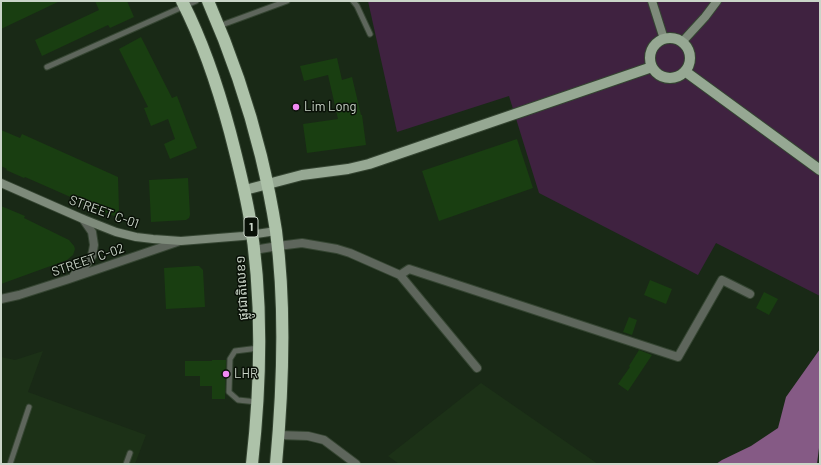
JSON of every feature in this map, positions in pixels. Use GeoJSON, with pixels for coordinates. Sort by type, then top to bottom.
{"type":"FeatureCollection","features":[{"type":"Feature","properties":{"kind":"highway","name":"1"},"geometry":{"type":"LineString","coordinates":[[208,1],[231,56],[246,102],[268,184],[276,231],[281,295],[282,348],[281,402],[276,464]]}},
{"type":"Feature","properties":{"kind":"highway","name":"ផ្លូវជាតិលេខ១"},"geometry":{"type":"LineString","coordinates":[[184,4],[209,64],[224,109],[245,190],[252,234],[258,296],[259,348],[258,402],[252,464]]}},
{"type":"Feature","properties":{"kind":"main road"},"geometry":{"type":"LineString","coordinates":[[670,37],[683,41],[690,52],[691,60],[686,72],[679,77],[674,78],[667,79],[661,76],[652,67],[650,59],[654,46],[664,38],[670,37]]}},
{"type":"Feature","properties":{"kind":"main road"},"geometry":{"type":"LineString","coordinates":[[245,190],[302,175],[348,169],[369,164],[652,67]]}},
{"type":"Feature","properties":{"kind":"main road"},"geometry":{"type":"LineString","coordinates":[[686,72],[820,170]]}},
{"type":"Feature","properties":{"kind":"street"},"geometry":{"type":"LineString","coordinates":[[652,1],[664,38]]}},
{"type":"Feature","properties":{"kind":"street"},"geometry":{"type":"LineString","coordinates":[[683,41],[705,17],[717,1]]}},
{"type":"Feature","properties":{"kind":"street","name":"STREET C-01"},"geometry":{"type":"LineString","coordinates":[[1,182],[83,219],[116,232],[136,237],[181,240],[276,231]]}},
{"type":"Feature","properties":{"kind":"street"},"geometry":{"type":"LineString","coordinates":[[69,279],[86,265],[92,256],[94,245],[92,232],[83,219]]}},
{"type":"Feature","properties":{"kind":"street","name":"STREET C-02"},"geometry":{"type":"LineString","coordinates":[[1,298],[19,295],[69,279],[181,240]]}},
{"type":"Feature","properties":{"kind":"street"},"geometry":{"type":"LineString","coordinates":[[254,250],[302,243],[338,249],[400,275],[478,368]]}},
{"type":"Feature","properties":{"kind":"street"},"geometry":{"type":"LineString","coordinates":[[400,275],[409,269],[678,357],[722,280],[750,294]]}},
{"type":"Feature","properties":{"kind":"street"},"geometry":{"type":"LineString","coordinates":[[278,435],[308,436],[324,440],[356,464]]}},
{"type":"Feature","properties":{"kind":"lane"},"geometry":{"type":"LineString","coordinates":[[47,67],[184,4],[196,1]]}},
{"type":"Feature","properties":{"kind":"lane"},"geometry":{"type":"LineString","coordinates":[[219,26],[287,1]]}},
{"type":"Feature","properties":{"kind":"lane"},"geometry":{"type":"LineString","coordinates":[[353,1],[357,6],[370,34]]}},
{"type":"Feature","properties":{"kind":"lane"},"geometry":{"type":"LineString","coordinates":[[258,402],[238,400],[229,392],[229,386],[230,360],[235,351],[259,348]]}},
{"type":"Feature","properties":{"kind":"lane"},"geometry":{"type":"LineString","coordinates":[[10,464],[29,407]]}},
{"type":"Feature","properties":{"kind":"lane"},"geometry":{"type":"LineString","coordinates":[[126,464],[130,453]]}},
{"type":"Feature","properties":{"kind":"shaded area"},"geometry":{"type":"Polygon","coordinates":[[[368,1],[820,1],[820,296],[716,243],[698,275],[539,193],[509,96],[397,132],[368,1]]]}},
{"type":"Feature","properties":{"kind":"shaded area"},"geometry":{"type":"Polygon","coordinates":[[[820,349],[820,440],[817,464],[716,464],[751,446],[778,428],[786,397],[820,349]]]}},
{"type":"Feature","properties":{"kind":"shaded area"},"geometry":{"type":"Polygon","coordinates":[[[43,351],[28,392],[146,435],[135,464],[1,464],[1,357],[15,360],[43,351]]]}},
{"type":"Feature","properties":{"kind":"shaded area"},"geometry":{"type":"Polygon","coordinates":[[[481,383],[598,464],[399,464],[388,456],[481,383]]]}},
{"type":"Feature","properties":{"kind":"building"},"geometry":{"type":"Polygon","coordinates":[[[1,1],[60,1],[1,29],[1,1]]]}},
{"type":"Feature","properties":{"kind":"building"},"geometry":{"type":"Polygon","coordinates":[[[95,1],[127,1],[134,17],[110,28],[108,25],[42,56],[35,40],[99,10],[95,1]]]}},
{"type":"Feature","properties":{"kind":"building"},"geometry":{"type":"Polygon","coordinates":[[[141,37],[172,98],[177,96],[197,148],[170,159],[164,144],[175,139],[168,119],[151,126],[144,108],[148,107],[119,49],[141,37]]]}},
{"type":"Feature","properties":{"kind":"building"},"geometry":{"type":"Polygon","coordinates":[[[337,58],[342,80],[352,77],[362,115],[366,145],[307,153],[303,124],[338,119],[328,75],[304,81],[300,66],[337,58]]]}},
{"type":"Feature","properties":{"kind":"building"},"geometry":{"type":"Polygon","coordinates":[[[1,130],[20,138],[22,134],[118,177],[119,210],[116,217],[6,170],[7,169],[1,166],[1,130]]]}},
{"type":"Feature","properties":{"kind":"building"},"geometry":{"type":"Polygon","coordinates":[[[517,139],[533,188],[439,221],[422,171],[517,139]]]}},
{"type":"Feature","properties":{"kind":"building"},"geometry":{"type":"Polygon","coordinates":[[[188,178],[189,218],[186,220],[151,222],[149,180],[188,178]]]}},
{"type":"Feature","properties":{"kind":"building"},"geometry":{"type":"Polygon","coordinates":[[[1,206],[25,216],[24,218],[69,240],[75,249],[73,255],[67,260],[1,284],[1,206]]]}},
{"type":"Feature","properties":{"kind":"building"},"geometry":{"type":"Polygon","coordinates":[[[199,266],[203,270],[205,307],[166,309],[164,268],[199,266]]]}},
{"type":"Feature","properties":{"kind":"building"},"geometry":{"type":"Polygon","coordinates":[[[650,280],[672,289],[666,304],[644,295],[650,280]]]}},
{"type":"Feature","properties":{"kind":"building"},"geometry":{"type":"Polygon","coordinates":[[[764,292],[778,299],[769,315],[756,308],[764,292]]]}},
{"type":"Feature","properties":{"kind":"building"},"geometry":{"type":"Polygon","coordinates":[[[629,317],[637,320],[632,335],[623,332],[629,317]]]}},
{"type":"Feature","properties":{"kind":"building"},"geometry":{"type":"Polygon","coordinates":[[[639,350],[652,355],[628,391],[618,384],[630,367],[629,366],[639,350]]]}},
{"type":"Feature","properties":{"kind":"building"},"geometry":{"type":"Polygon","coordinates":[[[226,360],[225,399],[212,399],[212,386],[200,386],[200,376],[185,376],[185,361],[226,360]]]}},
{"type":"Feature","properties":{"kind":"place","name":"Lim Long"},"geometry":{"type":"Point","coordinates":[296,107]}},
{"type":"Feature","properties":{"kind":"place","name":"LHR"},"geometry":{"type":"Point","coordinates":[226,374]}}]}
